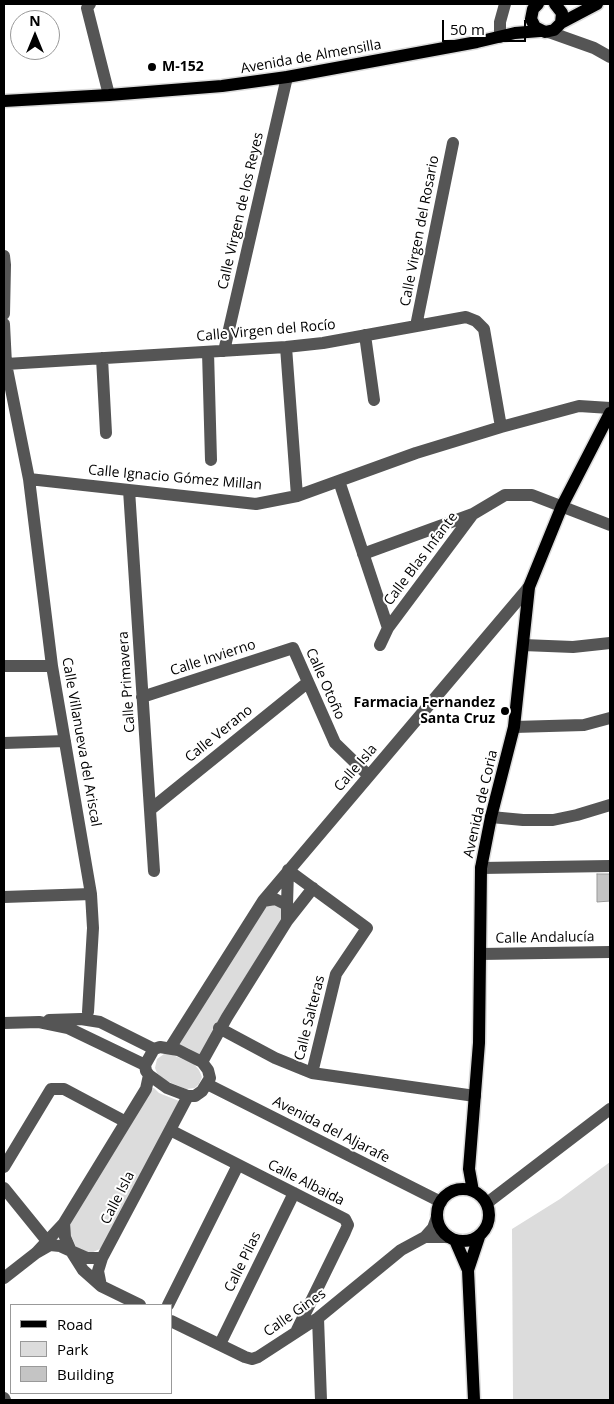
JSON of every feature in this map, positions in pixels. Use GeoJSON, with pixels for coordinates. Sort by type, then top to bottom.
{"type":"FeatureCollection","features":[{"type":"Feature","properties":{"kind":"main road"},"geometry":{"type":"LineString","coordinates":[[561,23],[562,18],[558,6],[592,6]]}},
{"type":"Feature","properties":{"kind":"main road"},"geometry":{"type":"LineString","coordinates":[[535,9],[532,23],[544,31],[554,30],[561,23],[592,6]]}},
{"type":"Feature","properties":{"kind":"main road"},"geometry":{"type":"LineString","coordinates":[[515,33],[535,9]]}},
{"type":"Feature","properties":{"kind":"main road","name":"Avenida de Almensilla"},"geometry":{"type":"LineString","coordinates":[[4,101],[222,86],[286,77],[515,33],[544,31]]}},
{"type":"Feature","properties":{"kind":"main road","name":"Avenida de Coria"},"geometry":{"type":"LineString","coordinates":[[473,1191],[469,1170],[479,1043],[481,868],[491,817],[514,727],[529,587],[562,506],[610,413]]}},
{"type":"Feature","properties":{"kind":"main road"},"geometry":{"type":"LineString","coordinates":[[468,1270],[452,1239],[439,1225],[437,1217],[440,1202],[446,1195],[454,1191],[467,1189],[478,1193],[487,1203],[490,1218],[479,1237],[468,1270],[474,1400]]}},
{"type":"Feature","properties":{"kind":"main road"},"geometry":{"type":"LineString","coordinates":[[452,1239],[471,1240],[479,1237]]}},
{"type":"Feature","properties":{"kind":"street"},"geometry":{"type":"LineString","coordinates":[[500,37],[500,22],[504,4]]}},
{"type":"Feature","properties":{"kind":"street"},"geometry":{"type":"LineString","coordinates":[[84,5],[109,95]]}},
{"type":"Feature","properties":{"kind":"street","name":"Avenida de Almensilla"},"geometry":{"type":"LineString","coordinates":[[544,31],[594,48],[610,57]]}},
{"type":"Feature","properties":{"kind":"street","name":"Calle Virgen de los Reyes"},"geometry":{"type":"LineString","coordinates":[[224,351],[286,77]]}},
{"type":"Feature","properties":{"kind":"street","name":"Calle Virgen del Rosario"},"geometry":{"type":"LineString","coordinates":[[416,326],[453,143]]}},
{"type":"Feature","properties":{"kind":"street"},"geometry":{"type":"LineString","coordinates":[[4,256],[4,314]]}},
{"type":"Feature","properties":{"kind":"street","name":"Calle Virgen del Rocío"},"geometry":{"type":"LineString","coordinates":[[6,364],[286,347],[466,317],[484,329],[501,427]]}},
{"type":"Feature","properties":{"kind":"street"},"geometry":{"type":"LineString","coordinates":[[4,324],[6,364],[29,478]]}},
{"type":"Feature","properties":{"kind":"street"},"geometry":{"type":"LineString","coordinates":[[366,335],[374,400]]}},
{"type":"Feature","properties":{"kind":"street"},"geometry":{"type":"LineString","coordinates":[[286,347],[297,496]]}},
{"type":"Feature","properties":{"kind":"street"},"geometry":{"type":"LineString","coordinates":[[208,352],[211,460]]}},
{"type":"Feature","properties":{"kind":"street"},"geometry":{"type":"LineString","coordinates":[[102,358],[106,433]]}},
{"type":"Feature","properties":{"kind":"street","name":"Calle Ignacio Gómez Millan"},"geometry":{"type":"LineString","coordinates":[[29,478],[256,504],[297,496],[416,453],[578,406],[610,408]]}},
{"type":"Feature","properties":{"kind":"street","name":"Calle Villanueva del Ariscal"},"geometry":{"type":"LineString","coordinates":[[29,478],[52,666],[91,894],[93,928],[88,1012]]}},
{"type":"Feature","properties":{"kind":"street","name":"Calle Blas Infante"},"geometry":{"type":"LineString","coordinates":[[339,481],[388,628]]}},
{"type":"Feature","properties":{"kind":"street","name":"Calle Primavera"},"geometry":{"type":"LineString","coordinates":[[129,490],[154,871]]}},
{"type":"Feature","properties":{"kind":"street","name":"Calle Blas Infante"},"geometry":{"type":"LineString","coordinates":[[380,645],[388,628],[473,514],[505,495],[532,495],[610,525]]}},
{"type":"Feature","properties":{"kind":"street"},"geometry":{"type":"LineString","coordinates":[[363,554],[473,514]]}},
{"type":"Feature","properties":{"kind":"street","name":"Calle Isla"},"geometry":{"type":"LineString","coordinates":[[170,1048],[263,901],[529,587]]}},
{"type":"Feature","properties":{"kind":"street"},"geometry":{"type":"LineString","coordinates":[[522,645],[574,647],[610,643]]}},
{"type":"Feature","properties":{"kind":"street","name":"Calle Invierno"},"geometry":{"type":"LineString","coordinates":[[142,697],[293,648]]}},
{"type":"Feature","properties":{"kind":"street","name":"Calle Otoño"},"geometry":{"type":"LineString","coordinates":[[293,648],[335,743],[370,776]]}},
{"type":"Feature","properties":{"kind":"street"},"geometry":{"type":"LineString","coordinates":[[4,666],[52,666]]}},
{"type":"Feature","properties":{"kind":"street","name":"Calle Verano"},"geometry":{"type":"LineString","coordinates":[[151,809],[307,683]]}},
{"type":"Feature","properties":{"kind":"street"},"geometry":{"type":"LineString","coordinates":[[514,727],[584,725],[610,718]]}},
{"type":"Feature","properties":{"kind":"street"},"geometry":{"type":"LineString","coordinates":[[4,743],[66,741]]}},
{"type":"Feature","properties":{"kind":"street"},"geometry":{"type":"LineString","coordinates":[[491,817],[553,820],[578,815],[610,805]]}},
{"type":"Feature","properties":{"kind":"street"},"geometry":{"type":"LineString","coordinates":[[481,868],[610,866]]}},
{"type":"Feature","properties":{"kind":"street"},"geometry":{"type":"LineString","coordinates":[[287,921],[288,870]]}},
{"type":"Feature","properties":{"kind":"street","name":"Calle Salteras"},"geometry":{"type":"LineString","coordinates":[[288,870],[367,928],[336,974],[312,1073]]}},
{"type":"Feature","properties":{"kind":"street"},"geometry":{"type":"LineString","coordinates":[[202,1062],[220,1028],[287,921],[313,888]]}},
{"type":"Feature","properties":{"kind":"street"},"geometry":{"type":"LineString","coordinates":[[4,897],[91,894]]}},
{"type":"Feature","properties":{"kind":"street"},"geometry":{"type":"LineString","coordinates":[[263,901],[274,899],[287,905]]}},
{"type":"Feature","properties":{"kind":"street","name":"Calle Andalucía"},"geometry":{"type":"LineString","coordinates":[[480,954],[610,952]]}},
{"type":"Feature","properties":{"kind":"street"},"geometry":{"type":"LineString","coordinates":[[4,1023],[39,1022],[54,1024],[76,1031],[147,1070],[167,1088],[188,1096],[195,1096],[202,1091],[210,1078],[208,1070],[202,1062],[188,1054],[170,1048],[160,1047],[154,1049],[100,1022],[66,1018],[53,1018],[39,1022]]}},
{"type":"Feature","properties":{"kind":"street"},"geometry":{"type":"LineString","coordinates":[[220,1028],[275,1058],[312,1073],[475,1096]]}},
{"type":"Feature","properties":{"kind":"street"},"geometry":{"type":"LineString","coordinates":[[4,1278],[36,1253],[64,1223],[146,1089],[147,1070],[154,1049]]}},
{"type":"Feature","properties":{"kind":"street","name":"Avenida del Aljarafe"},"geometry":{"type":"LineString","coordinates":[[207,1084],[440,1202]]}},
{"type":"Feature","properties":{"kind":"street"},"geometry":{"type":"LineString","coordinates":[[4,1167],[51,1089],[64,1089],[126,1122]]}},
{"type":"Feature","properties":{"kind":"street","name":"Calle Isla"},"geometry":{"type":"LineString","coordinates":[[102,1258],[188,1096]]}},
{"type":"Feature","properties":{"kind":"street"},"geometry":{"type":"LineString","coordinates":[[487,1203],[610,1109]]}},
{"type":"Feature","properties":{"kind":"street","name":"Calle Albaida"},"geometry":{"type":"LineString","coordinates":[[170,1130],[345,1219],[348,1225],[296,1332]]}},
{"type":"Feature","properties":{"kind":"street"},"geometry":{"type":"LineString","coordinates":[[168,1304],[238,1165]]}},
{"type":"Feature","properties":{"kind":"street"},"geometry":{"type":"LineString","coordinates":[[4,1188],[47,1241]]}},
{"type":"Feature","properties":{"kind":"street","name":"Calle Pilas"},"geometry":{"type":"LineString","coordinates":[[220,1344],[294,1193]]}},
{"type":"Feature","properties":{"kind":"street"},"geometry":{"type":"LineString","coordinates":[[425,1238],[433,1228],[437,1217]]}},
{"type":"Feature","properties":{"kind":"street"},"geometry":{"type":"LineString","coordinates":[[64,1223],[65,1237],[83,1270],[101,1286],[138,1304]]}},
{"type":"Feature","properties":{"kind":"street"},"geometry":{"type":"LineString","coordinates":[[425,1238],[452,1239]]}},
{"type":"Feature","properties":{"kind":"street","name":"Calle Gines"},"geometry":{"type":"LineString","coordinates":[[172,1321],[252,1359],[318,1318],[401,1250],[425,1238]]}},
{"type":"Feature","properties":{"kind":"street"},"geometry":{"type":"LineString","coordinates":[[36,1253],[50,1246],[60,1246],[87,1258],[102,1258],[98,1271],[101,1286]]}},
{"type":"Feature","properties":{"kind":"street"},"geometry":{"type":"LineString","coordinates":[[318,1287],[323,1296],[337,1302]]}},
{"type":"Feature","properties":{"kind":"street"},"geometry":{"type":"LineString","coordinates":[[318,1318],[321,1400]]}},
{"type":"Feature","properties":{"kind":"green space"},"geometry":{"type":"Polygon","coordinates":[[[271,904],[283,909],[281,921],[223,1012],[200,1055],[181,1046],[177,1043],[264,907],[271,904]]]}},
{"type":"Feature","properties":{"kind":"green space"},"geometry":{"type":"Polygon","coordinates":[[[164,1054],[170,1054],[193,1063],[202,1077],[199,1084],[195,1088],[186,1089],[164,1080],[155,1068],[157,1059],[164,1054]]]}},
{"type":"Feature","properties":{"kind":"green space"},"geometry":{"type":"Polygon","coordinates":[[[150,1088],[154,1088],[159,1093],[179,1101],[102,1248],[91,1253],[77,1249],[70,1233],[70,1222],[150,1088]]]}},
{"type":"Feature","properties":{"kind":"green space"},"geometry":{"type":"Polygon","coordinates":[[[610,1162],[610,1400],[513,1400],[512,1229],[560,1199],[610,1162]]]}},
{"type":"Feature","properties":{"kind":"building"},"geometry":{"type":"Polygon","coordinates":[[[597,874],[610,874],[610,901],[597,902],[597,874]]]}},
{"type":"Feature","properties":{"kind":"place","name":"M-152"},"geometry":{"type":"Point","coordinates":[152,67]}},
{"type":"Feature","properties":{"kind":"place","name":"Farmacia Fernandez Santa Cruz"},"geometry":{"type":"Point","coordinates":[505,711]}}]}
